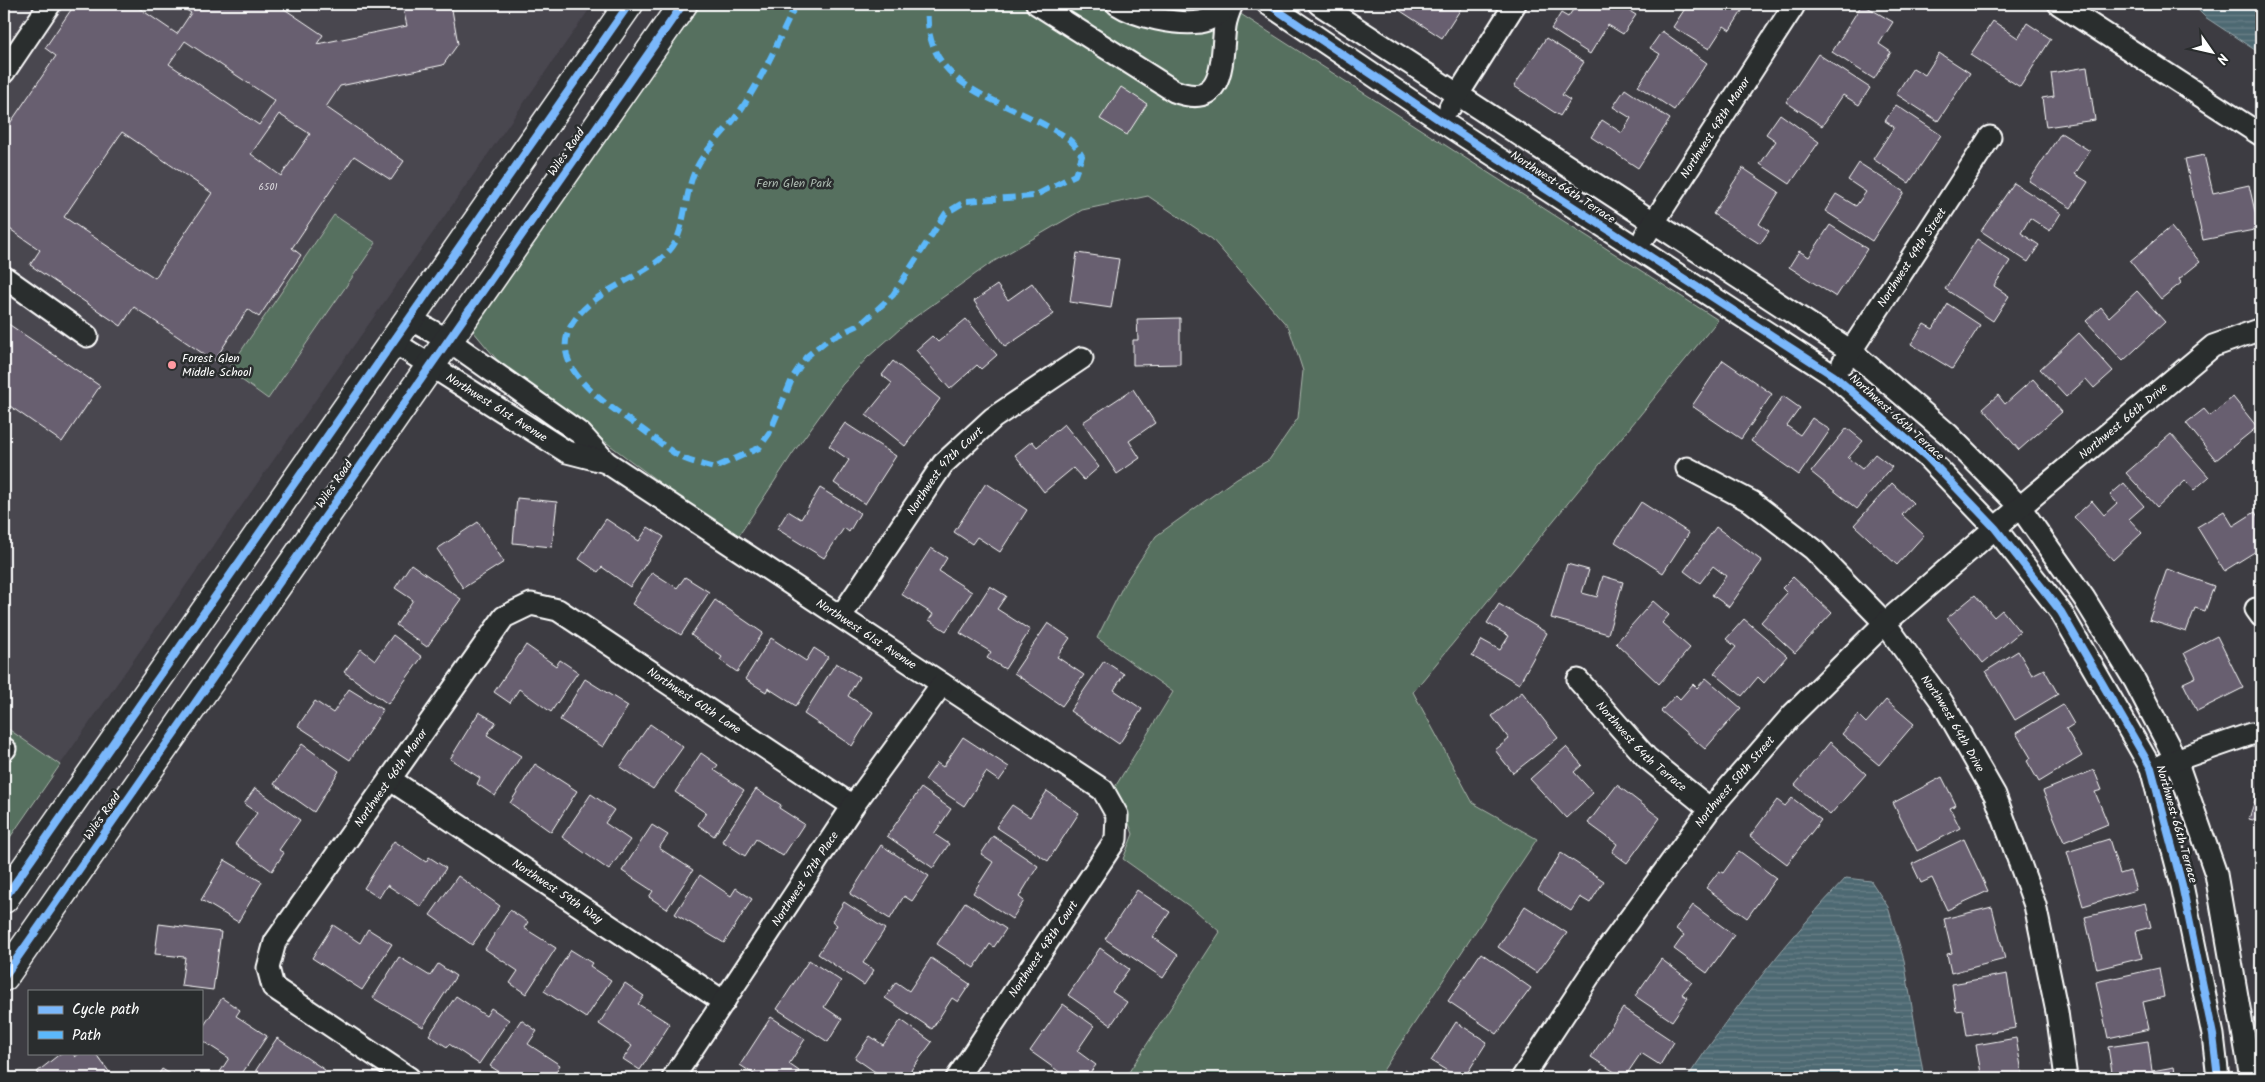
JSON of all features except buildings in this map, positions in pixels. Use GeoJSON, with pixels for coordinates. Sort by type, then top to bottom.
{"type":"FeatureCollection","features":[{"type":"Feature","properties":{"kind":"main road"},"geometry":{"type":"LineString","coordinates":[[4,899],[628,4]]}},
{"type":"Feature","properties":{"kind":"main road","name":"Wiles Road"},"geometry":{"type":"LineString","coordinates":[[4,977],[683,4]]}},
{"type":"Feature","properties":{"kind":"street"},"geometry":{"type":"LineString","coordinates":[[4,72],[50,4]]}},
{"type":"Feature","properties":{"kind":"street"},"geometry":{"type":"LineString","coordinates":[[1038,4],[1174,91],[1192,96],[1212,90],[1219,79],[1224,53],[1225,24],[1231,4]]}},
{"type":"Feature","properties":{"kind":"street"},"geometry":{"type":"LineString","coordinates":[[1117,4],[1139,16],[1202,22],[1216,16],[1231,4]]}},
{"type":"Feature","properties":{"kind":"street","name":"Northwest 66th Terrace"},"geometry":{"type":"LineString","coordinates":[[1268,4],[1441,121],[1834,376],[1926,457],[1995,528],[2061,612],[2151,768],[2182,885],[2213,1034],[2218,1078]]}},
{"type":"Feature","properties":{"kind":"street","name":"Northwest 66th Terrace"},"geometry":{"type":"LineString","coordinates":[[1319,4],[1652,223],[1851,351],[1949,435],[2020,507],[2089,606],[2135,681],[2176,760],[2216,874],[2253,1034],[2251,1078]]}},
{"type":"Feature","properties":{"kind":"street"},"geometry":{"type":"LineString","coordinates":[[1441,121],[1516,4]]}},
{"type":"Feature","properties":{"kind":"street"},"geometry":{"type":"LineString","coordinates":[[2059,4],[2261,135]]}},
{"type":"Feature","properties":{"kind":"street","name":"Northwest 48th Manor"},"geometry":{"type":"LineString","coordinates":[[1636,249],[1793,7]]}},
{"type":"Feature","properties":{"kind":"street","name":"Northwest 49th Street"},"geometry":{"type":"LineString","coordinates":[[1834,376],[1990,137]]}},
{"type":"Feature","properties":{"kind":"street"},"geometry":{"type":"LineString","coordinates":[[4,277],[87,336]]}},
{"type":"Feature","properties":{"kind":"street","name":"Northwest 61st Avenue"},"geometry":{"type":"LineString","coordinates":[[408,318],[448,340],[582,434],[606,462],[1103,790],[1116,815]]}},
{"type":"Feature","properties":{"kind":"street","name":"Northwest 66th Drive"},"geometry":{"type":"LineString","coordinates":[[1995,528],[2213,346],[2261,329]]}},
{"type":"Feature","properties":{"kind":"street","name":"Northwest 61st Avenue"},"geometry":{"type":"LineString","coordinates":[[392,341],[567,452],[606,462]]}},
{"type":"Feature","properties":{"kind":"street","name":"Northwest 47th Court"},"geometry":{"type":"LineString","coordinates":[[841,616],[943,464],[993,418],[1082,358]]}},
{"type":"Feature","properties":{"kind":"street","name":"Northwest 64th Drive"},"geometry":{"type":"LineString","coordinates":[[1687,468],[1752,502],[1812,550],[1885,623],[1942,702],[1995,796],[2034,905],[2057,1012],[2066,1078]]}},
{"type":"Feature","properties":{"kind":"street","name":"Northwest 50th Street"},"geometry":{"type":"LineString","coordinates":[[1522,1078],[1603,955],[1710,809],[1793,714],[1885,623],[1995,528]]}},
{"type":"Feature","properties":{"kind":"street","name":"Northwest 46th Manor"},"geometry":{"type":"LineString","coordinates":[[409,1078],[273,987],[268,968],[275,942],[391,780],[504,617],[531,604]]}},
{"type":"Feature","properties":{"kind":"street","name":"Northwest 60th Lane"},"geometry":{"type":"LineString","coordinates":[[531,604],[558,610],[853,806]]}},
{"type":"Feature","properties":{"kind":"street","name":"Northwest 64th Terrace"},"geometry":{"type":"LineString","coordinates":[[1578,680],[1648,758],[1710,809]]}},
{"type":"Feature","properties":{"kind":"street","name":"Northwest 47th Place"},"geometry":{"type":"LineString","coordinates":[[673,1078],[853,806],[942,684]]}},
{"type":"Feature","properties":{"kind":"street"},"geometry":{"type":"LineString","coordinates":[[2151,768],[2251,734],[2261,734]]}},
{"type":"Feature","properties":{"kind":"street","name":"Northwest 59th Way"},"geometry":{"type":"LineString","coordinates":[[391,780],[724,1002]]}},
{"type":"Feature","properties":{"kind":"street","name":"Northwest 48th Court"},"geometry":{"type":"LineString","coordinates":[[957,1078],[1116,839],[1116,815]]}},
{"type":"Feature","properties":{"kind":"street"},"geometry":{"type":"LineString","coordinates":[[2213,1034],[2253,1034]]}},
{"type":"Feature","properties":{"kind":"shaded area","name":"Forest Glen Middle School"},"geometry":{"type":"Polygon","coordinates":[[[4,4],[593,4],[60,765],[4,726],[4,4]]]}},
{"type":"Feature","properties":{"kind":"green space","name":"Fern Glen Park"},"geometry":{"type":"Polygon","coordinates":[[[702,4],[1225,4],[1718,320],[1413,692],[1473,803],[1537,839],[1378,1078],[1125,1078],[1220,932],[1196,911],[1123,859],[1133,834],[1115,787],[1173,692],[1097,638],[1124,584],[1156,536],[1237,478],[1269,460],[1298,418],[1303,371],[1289,328],[1212,239],[1148,196],[1082,210],[991,263],[908,322],[868,357],[842,385],[793,453],[736,540],[498,361],[468,325],[702,4]]]}},
{"type":"Feature","properties":{"kind":"green space"},"geometry":{"type":"Polygon","coordinates":[[[334,215],[376,243],[268,399],[228,370],[334,215]]]}},
{"type":"Feature","properties":{"kind":"green space"},"geometry":{"type":"Polygon","coordinates":[[[4,726],[60,765],[4,846],[4,726]]]}},
{"type":"Feature","properties":{"kind":"water"},"geometry":{"type":"Polygon","coordinates":[[[2199,4],[2261,4],[2261,54],[2205,17],[2198,10],[2199,4]]]}},
{"type":"Feature","properties":{"kind":"water"},"geometry":{"type":"Polygon","coordinates":[[[1846,878],[1871,881],[1888,907],[1904,960],[1924,1078],[1687,1078],[1762,975],[1803,925],[1846,878]]]}},
{"type":"Feature","properties":{"kind":"marked path"},"geometry":{"type":"LineString","coordinates":[[796,4],[747,101],[699,163],[689,189],[680,230],[673,246],[652,265],[598,297],[586,307],[576,318],[567,336],[566,352],[572,368],[583,383],[597,396],[674,453],[688,460],[714,468],[759,448],[769,434],[793,377],[806,357],[827,340],[861,324],[893,295],[946,213],[966,201],[1034,196],[1075,175],[1082,156],[1070,141],[1045,125],[982,95],[963,83],[948,70],[936,52],[929,31],[928,4]]}},
{"type":"Feature","properties":{"kind":"cycle path"},"geometry":{"type":"LineString","coordinates":[[4,899],[629,4]]}},
{"type":"Feature","properties":{"kind":"cycle path"},"geometry":{"type":"LineString","coordinates":[[4,977],[683,4]]}},
{"type":"Feature","properties":{"kind":"cycle path"},"geometry":{"type":"LineString","coordinates":[[1268,4],[1441,121],[1834,376],[1927,457],[1995,528],[2061,612],[2151,768],[2182,885],[2213,1035],[2218,1078]]}},
{"type":"Feature","properties":{"kind":"place","name":"Forest Glen Middle School"},"geometry":{"type":"Point","coordinates":[172,365]}}]}
